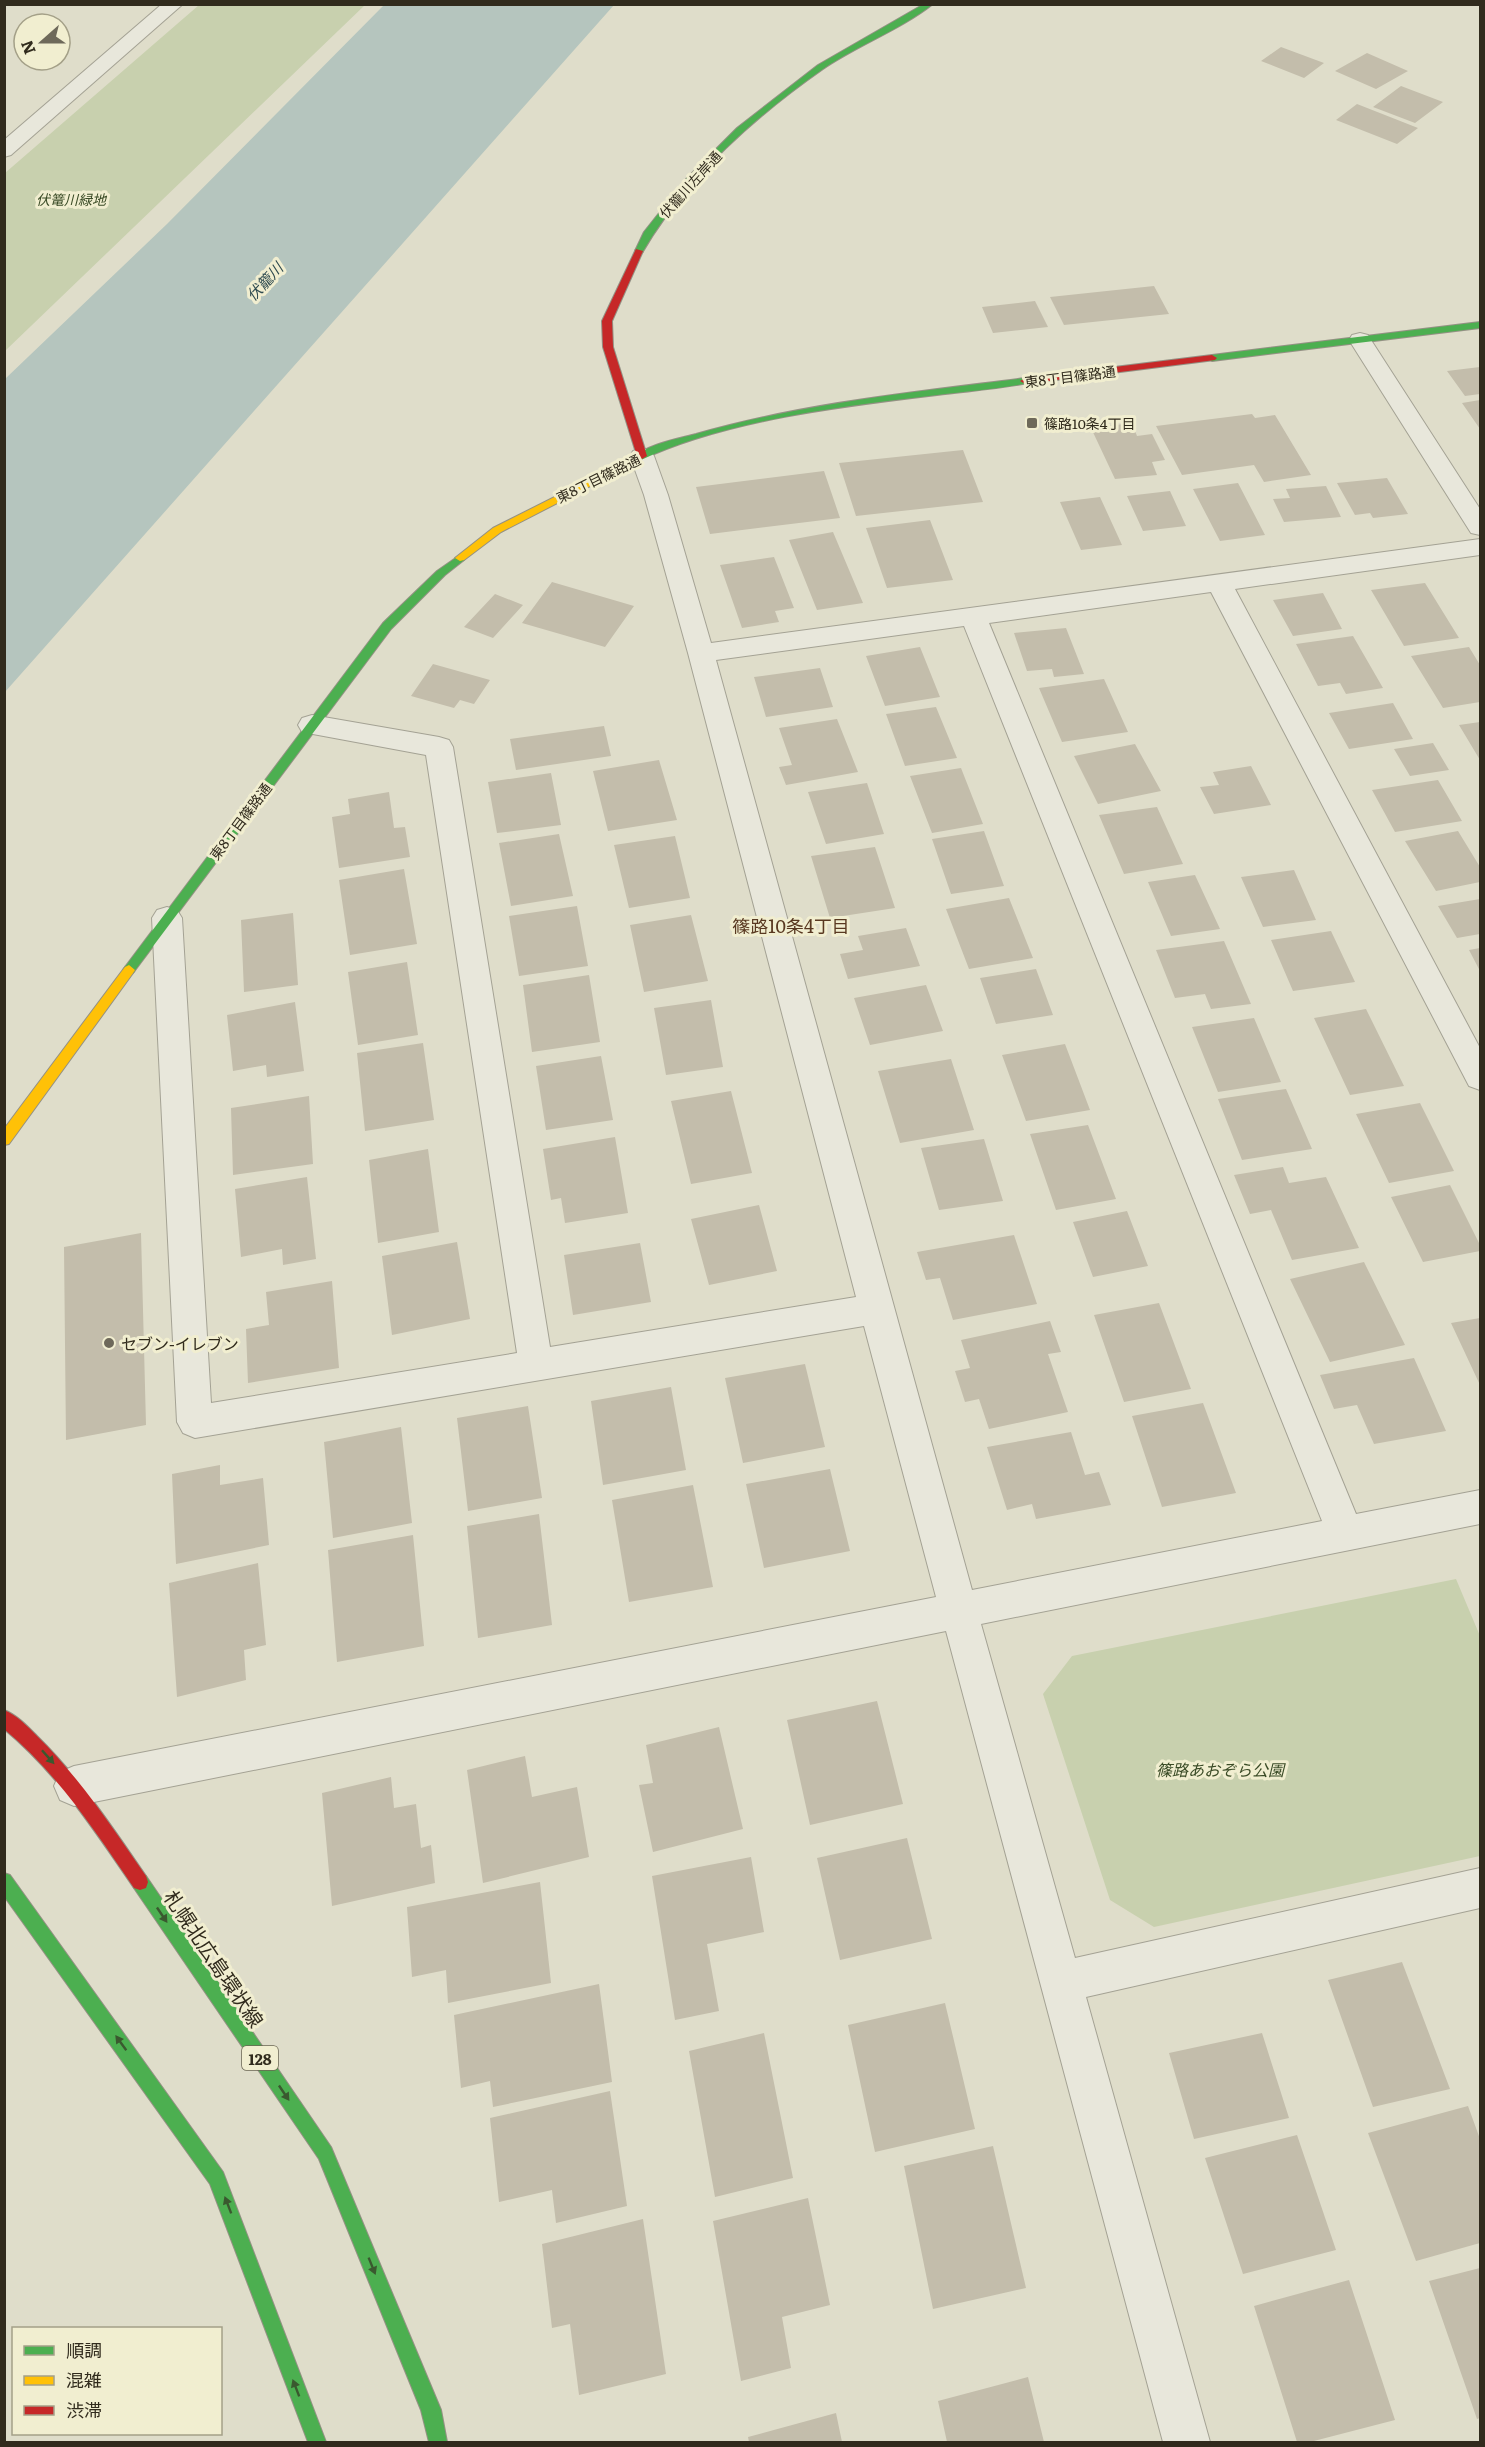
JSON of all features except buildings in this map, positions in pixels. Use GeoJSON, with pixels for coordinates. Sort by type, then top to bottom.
{"type":"FeatureCollection","features":[{"type":"Feature","properties":{"kind":"main road","name":"伏籠川左岸通"},"geometry":{"type":"LineString","coordinates":[[642,456],[608,347],[607,321],[647,234],[689,181],[740,130],[821,67],[930,4]]}},
{"type":"Feature","properties":{"kind":"main road","name":"東8丁目篠路通"},"geometry":{"type":"LineString","coordinates":[[4,1140],[167,918],[387,626],[441,573],[497,530],[642,456],[695,437],[771,416],[896,398],[1480,325]]}},
{"type":"Feature","properties":{"kind":"main road","name":"札幌北広島環状線"},"geometry":{"type":"LineString","coordinates":[[4,1718],[32,1740],[74,1786],[326,2153],[431,2410],[438,2442]]}},
{"type":"Feature","properties":{"kind":"main road"},"geometry":{"type":"LineString","coordinates":[[4,1881],[217,2178],[317,2442]]}},
{"type":"Feature","properties":{"kind":"street"},"geometry":{"type":"LineString","coordinates":[[4,151],[174,4]]}},
{"type":"Feature","properties":{"kind":"street"},"geometry":{"type":"LineString","coordinates":[[1360,340],[1480,527]]}},
{"type":"Feature","properties":{"kind":"street"},"geometry":{"type":"LineString","coordinates":[[642,456],[656,495],[701,653],[876,1310],[1187,2442]]}},
{"type":"Feature","properties":{"kind":"street"},"geometry":{"type":"LineString","coordinates":[[701,653],[1480,547]]}},
{"type":"Feature","properties":{"kind":"street"},"geometry":{"type":"LineString","coordinates":[[1219,583],[1480,1077]]}},
{"type":"Feature","properties":{"kind":"street"},"geometry":{"type":"LineString","coordinates":[[973,616],[1346,1534]]}},
{"type":"Feature","properties":{"kind":"street"},"geometry":{"type":"LineString","coordinates":[[312,725],[439,747],[536,1366]]}},
{"type":"Feature","properties":{"kind":"street"},"geometry":{"type":"LineString","coordinates":[[167,918],[195,1422],[876,1310]]}},
{"type":"Feature","properties":{"kind":"street"},"geometry":{"type":"LineString","coordinates":[[74,1786],[1480,1508]]}},
{"type":"Feature","properties":{"kind":"street"},"geometry":{"type":"LineString","coordinates":[[1062,1982],[1480,1889]]}},
{"type":"Feature","properties":{"kind":"green space","name":"伏篭川緑地"},"geometry":{"type":"Polygon","coordinates":[[[199,5],[365,5],[5,351],[5,173],[199,5]]]}},
{"type":"Feature","properties":{"kind":"green space","name":"篠路あおぞら公園"},"geometry":{"type":"Polygon","coordinates":[[[1456,1579],[1480,1636],[1480,1856],[1154,1927],[1110,1900],[1043,1694],[1072,1656],[1456,1579]]]}},
{"type":"Feature","properties":{"kind":"water","name":"伏籠川"},"geometry":{"type":"Polygon","coordinates":[[[384,5],[614,5],[5,692],[5,379],[167,224],[384,5]]]}},
{"type":"Feature","properties":{"kind":"traffic: fast"},"geometry":{"type":"LineString","coordinates":[[639,251],[647,234],[689,181],[740,130],[821,67],[930,4]]}},
{"type":"Feature","properties":{"kind":"traffic: fast"},"geometry":{"type":"LineString","coordinates":[[1212,358],[1480,325]]}},
{"type":"Feature","properties":{"kind":"traffic: fast"},"geometry":{"type":"LineString","coordinates":[[638,458],[658,449],[720,430],[795,413],[871,400],[1025,381]]}},
{"type":"Feature","properties":{"kind":"traffic: fast"},"geometry":{"type":"LineString","coordinates":[[129,970],[387,626],[441,573],[460,558]]}},
{"type":"Feature","properties":{"kind":"traffic: fast"},"geometry":{"type":"LineString","coordinates":[[4,1881],[217,2178],[317,2442]]}},
{"type":"Feature","properties":{"kind":"traffic: fast"},"geometry":{"type":"LineString","coordinates":[[140,1882],[325,2153],[431,2410],[438,2442]]}},
{"type":"Feature","properties":{"kind":"traffic: slow"},"geometry":{"type":"LineString","coordinates":[[460,558],[497,530],[638,458]]}},
{"type":"Feature","properties":{"kind":"traffic: slow"},"geometry":{"type":"LineString","coordinates":[[4,1140],[129,970]]}},
{"type":"Feature","properties":{"kind":"traffic: jam"},"geometry":{"type":"LineString","coordinates":[[639,251],[607,321],[608,347],[642,456]]}},
{"type":"Feature","properties":{"kind":"traffic: jam"},"geometry":{"type":"LineString","coordinates":[[1025,381],[1212,358]]}},
{"type":"Feature","properties":{"kind":"traffic: jam"},"geometry":{"type":"LineString","coordinates":[[4,1718],[45,1755],[62,1774],[140,1882]]}},
{"type":"Feature","properties":{"kind":"place","name":"篠路10条4丁目"},"geometry":{"type":"Point","coordinates":[1032,423]}},
{"type":"Feature","properties":{"kind":"place","name":"セブン-イレブン"},"geometry":{"type":"Point","coordinates":[109,1343]}},
{"type":"Feature","properties":{"kind":"district","name":"篠路10条4丁目"},"geometry":{"type":"Point","coordinates":[791,925]}}]}
